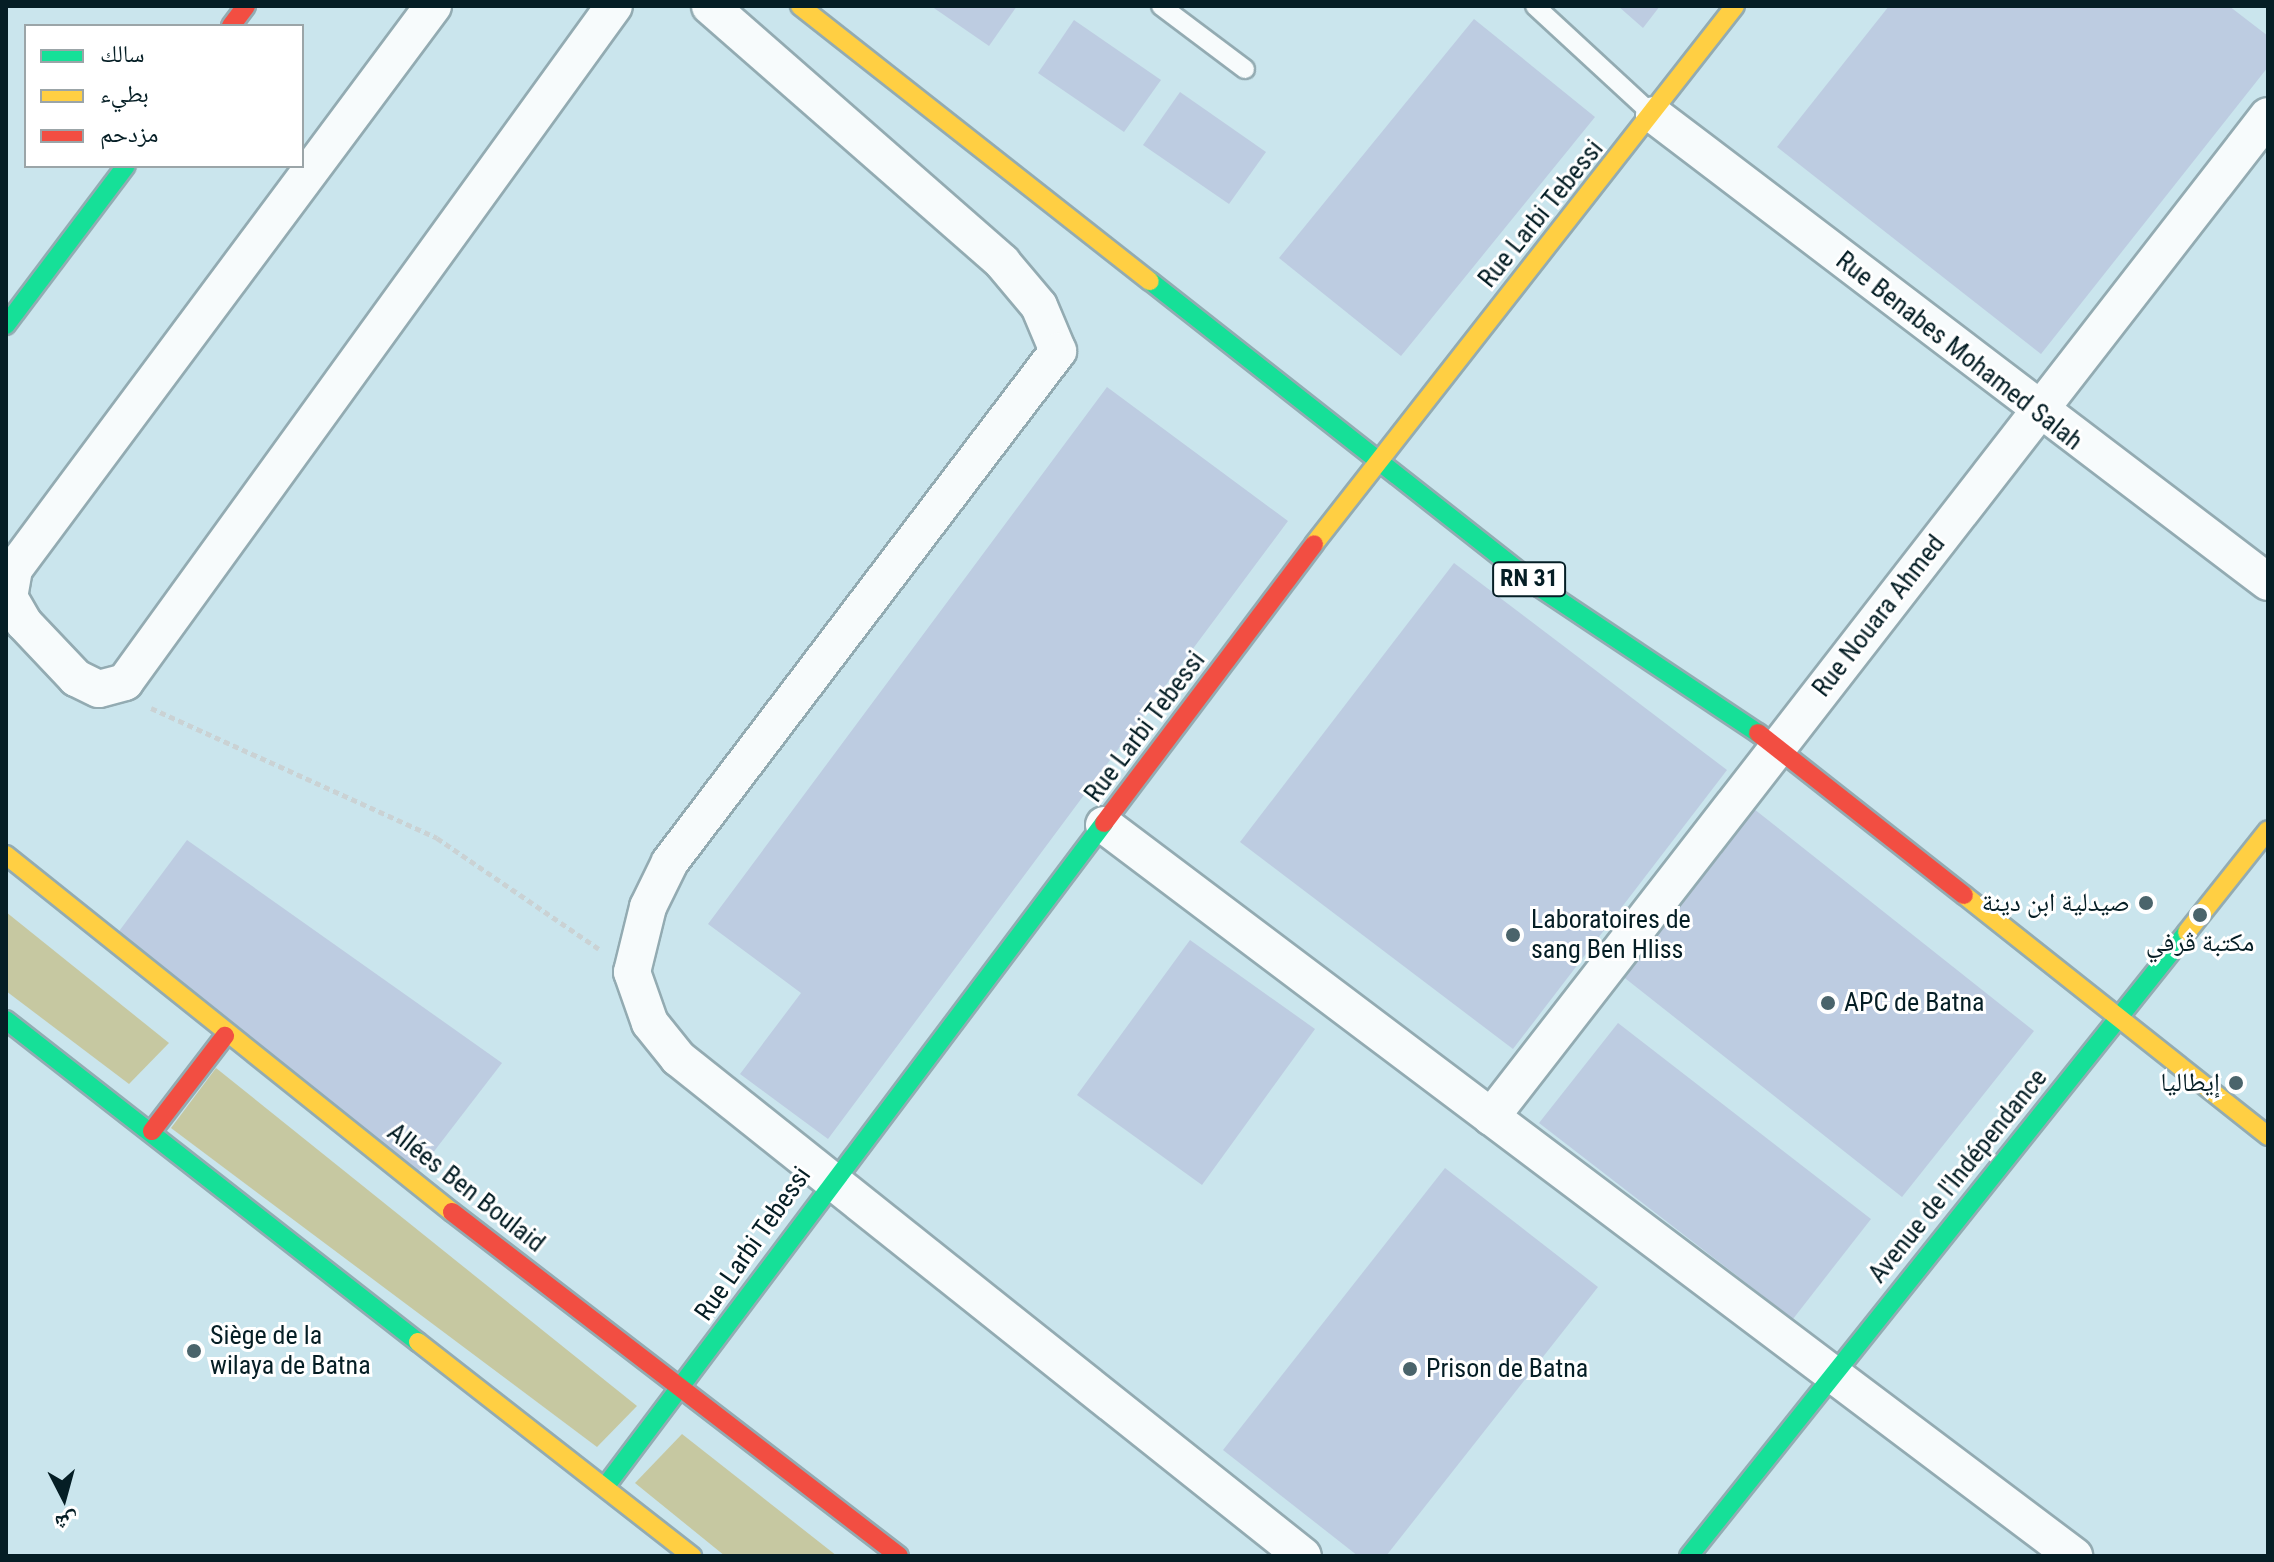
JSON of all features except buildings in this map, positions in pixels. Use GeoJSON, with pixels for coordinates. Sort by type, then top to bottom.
{"type":"FeatureCollection","features":[{"type":"Feature","properties":{"kind":"main road"},"geometry":{"type":"LineString","coordinates":[[232,24],[246,6]]}},
{"type":"Feature","properties":{"kind":"main road","name":"RN 31"},"geometry":{"type":"LineString","coordinates":[[800,6],[1379,457],[1539,587],[1777,746],[2117,1020],[2268,1136]]}},
{"type":"Feature","properties":{"kind":"main road","name":"Rue Larbi Tebessi"},"geometry":{"type":"LineString","coordinates":[[605,1487],[683,1388],[833,1176],[1104,825],[1379,457],[1654,115],[1735,6]]}},
{"type":"Feature","properties":{"kind":"main road"},"geometry":{"type":"LineString","coordinates":[[6,325],[124,168]]}},
{"type":"Feature","properties":{"kind":"main road","name":"Avenue de l'Indépendance"},"geometry":{"type":"LineString","coordinates":[[1689,1556],[2268,830]]}},
{"type":"Feature","properties":{"kind":"main road","name":"Allées Ben Boulaid"},"geometry":{"type":"LineString","coordinates":[[6,855],[225,1036],[899,1556]]}},
{"type":"Feature","properties":{"kind":"main road"},"geometry":{"type":"LineString","coordinates":[[6,1020],[152,1131],[692,1556]]}},
{"type":"Feature","properties":{"kind":"main road"},"geometry":{"type":"LineString","coordinates":[[152,1131],[225,1036]]}},
{"type":"Feature","properties":{"kind":"street"},"geometry":{"type":"LineString","coordinates":[[433,6],[14,569],[9,597],[24,623],[76,678],[111,689],[125,682],[614,6]]}},
{"type":"Feature","properties":{"kind":"street"},"geometry":{"type":"LineString","coordinates":[[710,6],[1002,262],[1039,306],[1058,351],[670,862],[648,907],[632,972],[650,1023],[678,1058],[833,1176],[1303,1556]]}},
{"type":"Feature","properties":{"kind":"street","name":"Rue Benabes Mohamed Salah"},"geometry":{"type":"LineString","coordinates":[[1654,115],[2038,414],[2268,582]]}},
{"type":"Feature","properties":{"kind":"street","name":"Rue Nouara Ahmed"},"geometry":{"type":"LineString","coordinates":[[1491,1117],[2268,116]]}},
{"type":"Feature","properties":{"kind":"street"},"geometry":{"type":"LineString","coordinates":[[1104,825],[1491,1117],[1835,1370],[2074,1556]]}},
{"type":"Feature","properties":{"kind":"lane"},"geometry":{"type":"LineString","coordinates":[[1161,6],[1245,69]]}},
{"type":"Feature","properties":{"kind":"lane"},"geometry":{"type":"LineString","coordinates":[[1535,6],[1654,115]]}},
{"type":"Feature","properties":{"kind":"path"},"geometry":{"type":"LineString","coordinates":[[111,689],[437,838],[632,972]]}},
{"type":"Feature","properties":{"kind":"green space"},"geometry":{"type":"Polygon","coordinates":[[[6,912],[169,1043],[129,1084],[6,991],[6,912]]]}},
{"type":"Feature","properties":{"kind":"green space"},"geometry":{"type":"Polygon","coordinates":[[[216,1068],[637,1406],[597,1447],[171,1128],[216,1068]]]}},
{"type":"Feature","properties":{"kind":"green space"},"geometry":{"type":"Polygon","coordinates":[[[682,1434],[837,1556],[725,1556],[635,1483],[682,1434]]]}},
{"type":"Feature","properties":{"kind":"traffic: fast"},"geometry":{"type":"LineString","coordinates":[[6,325],[124,168]]}},
{"type":"Feature","properties":{"kind":"traffic: fast"},"geometry":{"type":"LineString","coordinates":[[1150,281],[1539,587],[1758,733]]}},
{"type":"Feature","properties":{"kind":"traffic: fast"},"geometry":{"type":"LineString","coordinates":[[605,1487],[1104,823]]}},
{"type":"Feature","properties":{"kind":"traffic: fast"},"geometry":{"type":"LineString","coordinates":[[1689,1556],[2187,932]]}},
{"type":"Feature","properties":{"kind":"traffic: fast"},"geometry":{"type":"LineString","coordinates":[[6,1020],[418,1342]]}},
{"type":"Feature","properties":{"kind":"traffic: slow"},"geometry":{"type":"LineString","coordinates":[[800,6],[1150,281]]}},
{"type":"Feature","properties":{"kind":"traffic: slow"},"geometry":{"type":"LineString","coordinates":[[1314,544],[1735,6]]}},
{"type":"Feature","properties":{"kind":"traffic: slow"},"geometry":{"type":"LineString","coordinates":[[2187,932],[2268,830]]}},
{"type":"Feature","properties":{"kind":"traffic: slow"},"geometry":{"type":"LineString","coordinates":[[6,855],[452,1212]]}},
{"type":"Feature","properties":{"kind":"traffic: slow"},"geometry":{"type":"LineString","coordinates":[[1964,895],[2268,1136]]}},
{"type":"Feature","properties":{"kind":"traffic: slow"},"geometry":{"type":"LineString","coordinates":[[418,1342],[692,1556]]}},
{"type":"Feature","properties":{"kind":"traffic: jam"},"geometry":{"type":"LineString","coordinates":[[232,24],[246,6]]}},
{"type":"Feature","properties":{"kind":"traffic: jam"},"geometry":{"type":"LineString","coordinates":[[1104,823],[1314,544]]}},
{"type":"Feature","properties":{"kind":"traffic: jam"},"geometry":{"type":"LineString","coordinates":[[1758,733],[1964,895]]}},
{"type":"Feature","properties":{"kind":"traffic: jam"},"geometry":{"type":"LineString","coordinates":[[152,1131],[225,1036]]}},
{"type":"Feature","properties":{"kind":"traffic: jam"},"geometry":{"type":"LineString","coordinates":[[452,1212],[899,1556]]}},
{"type":"Feature","properties":{"kind":"place","name":"صيدلية ابن دينة"},"geometry":{"type":"Point","coordinates":[2146,903]}},
{"type":"Feature","properties":{"kind":"place","name":"مكتبة ڤرفي"},"geometry":{"type":"Point","coordinates":[2200,915]}},
{"type":"Feature","properties":{"kind":"place","name":"Laboratoires de sang Ben Hliss"},"geometry":{"type":"Point","coordinates":[1513,935]}},
{"type":"Feature","properties":{"kind":"place","name":"APC de Batna"},"geometry":{"type":"Point","coordinates":[1828,1003]}},
{"type":"Feature","properties":{"kind":"place","name":"إيطاليا"},"geometry":{"type":"Point","coordinates":[2236,1083]}},
{"type":"Feature","properties":{"kind":"place","name":"Siège de la wilaya de Batna"},"geometry":{"type":"Point","coordinates":[194,1351]}},
{"type":"Feature","properties":{"kind":"place","name":"Prison de Batna"},"geometry":{"type":"Point","coordinates":[1410,1369]}}]}
